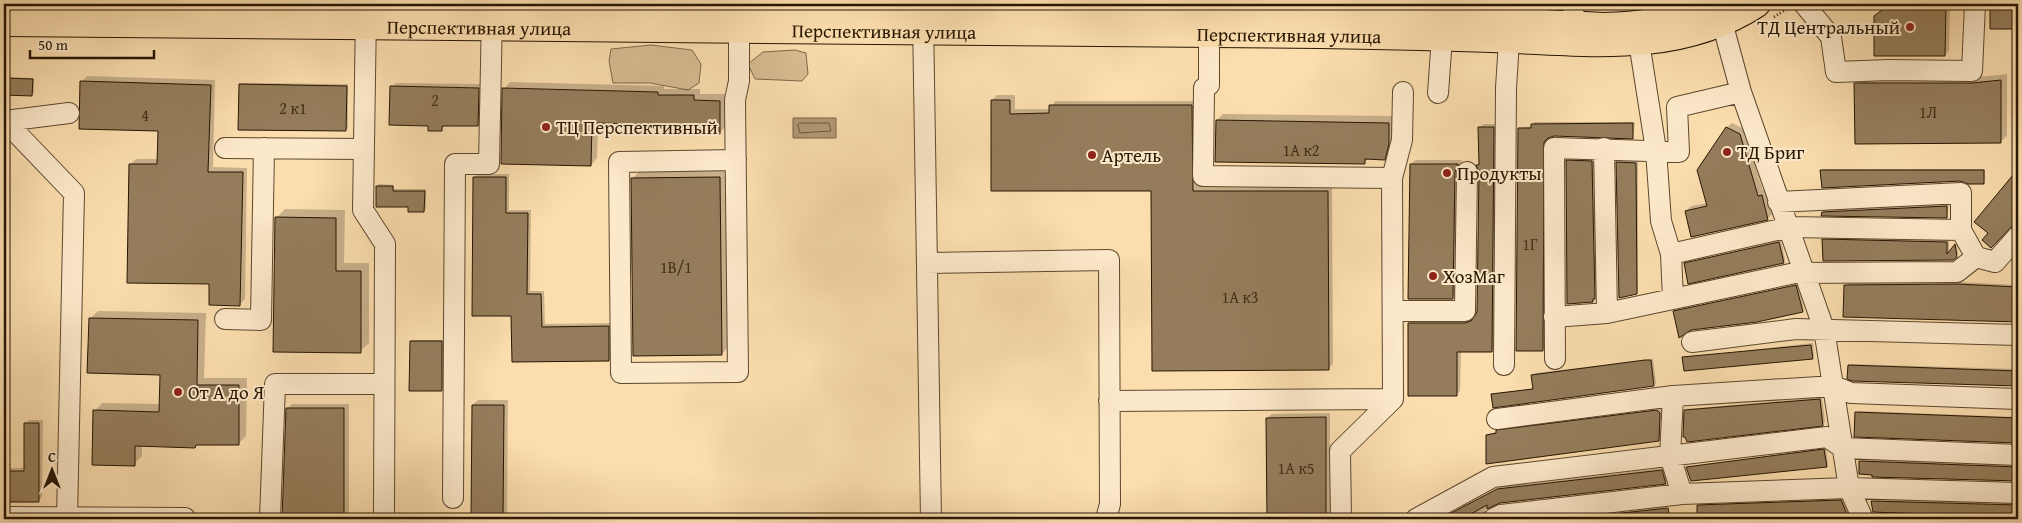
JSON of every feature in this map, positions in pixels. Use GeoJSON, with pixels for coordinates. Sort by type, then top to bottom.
{"type":"FeatureCollection","features":[{"type":"Feature","properties":{"kind":"main road","name":"Перспективная улица"},"geometry":{"type":"LineString","coordinates":[[4,4],[334,13],[366,17],[856,16],[923,23],[1208,34],[1442,28]]}},
{"type":"Feature","properties":{"kind":"main road","name":"Перспективная улица"},"geometry":{"type":"LineString","coordinates":[[923,23],[1510,30],[1572,24],[1612,26],[1651,23],[1694,13],[1720,13],[1757,4]]}},
{"type":"Feature","properties":{"kind":"main road","name":"Перспективная улица"},"geometry":{"type":"LineString","coordinates":[[4,23],[334,13]]}},
{"type":"Feature","properties":{"kind":"main road","name":"Перспективная улица"},"geometry":{"type":"LineString","coordinates":[[1572,24],[1639,42],[1700,31],[1720,13]]}},
{"type":"Feature","properties":{"kind":"street"},"geometry":{"type":"LineString","coordinates":[[1804,4],[1831,37],[1836,72],[1972,70],[1975,4]]}},
{"type":"Feature","properties":{"kind":"street"},"geometry":{"type":"LineString","coordinates":[[1720,13],[1741,92],[1778,202],[1790,227],[1824,329],[1849,488],[1863,519]]}},
{"type":"Feature","properties":{"kind":"street"},"geometry":{"type":"LineString","coordinates":[[731,15],[739,81],[735,100],[736,160],[738,372],[621,373],[618,162],[736,160]]}},
{"type":"Feature","properties":{"kind":"street"},"geometry":{"type":"LineString","coordinates":[[366,17],[363,210],[384,244],[384,519]]}},
{"type":"Feature","properties":{"kind":"street"},"geometry":{"type":"LineString","coordinates":[[453,498],[455,164],[489,164],[492,18]]}},
{"type":"Feature","properties":{"kind":"street"},"geometry":{"type":"LineString","coordinates":[[923,23],[931,519]]}},
{"type":"Feature","properties":{"kind":"street"},"geometry":{"type":"LineString","coordinates":[[1438,93],[1442,28]]}},
{"type":"Feature","properties":{"kind":"street"},"geometry":{"type":"LineString","coordinates":[[1504,365],[1506,88],[1510,30]]}},
{"type":"Feature","properties":{"kind":"street"},"geometry":{"type":"LineString","coordinates":[[1208,34],[1209,84],[1204,88],[1203,176],[1392,178]]}},
{"type":"Feature","properties":{"kind":"street"},"geometry":{"type":"LineString","coordinates":[[1639,42],[1656,150],[1661,221],[1670,254],[1673,298]]}},
{"type":"Feature","properties":{"kind":"street"},"geometry":{"type":"LineString","coordinates":[[1341,519],[1340,451],[1393,400],[1392,178],[1402,140],[1403,92]]}},
{"type":"Feature","properties":{"kind":"street"},"geometry":{"type":"LineString","coordinates":[[1556,359],[1554,317],[1554,148],[1604,148],[1678,152],[1677,107],[1741,92]]}},
{"type":"Feature","properties":{"kind":"street"},"geometry":{"type":"LineString","coordinates":[[4,120],[69,113]]}},
{"type":"Feature","properties":{"kind":"street"},"geometry":{"type":"LineString","coordinates":[[4,120],[74,193],[67,518]]}},
{"type":"Feature","properties":{"kind":"street"},"geometry":{"type":"LineString","coordinates":[[225,148],[364,149]]}},
{"type":"Feature","properties":{"kind":"street"},"geometry":{"type":"LineString","coordinates":[[225,319],[261,320],[264,148]]}},
{"type":"Feature","properties":{"kind":"street"},"geometry":{"type":"LineString","coordinates":[[1604,148],[1607,313]]}},
{"type":"Feature","properties":{"kind":"street"},"geometry":{"type":"LineString","coordinates":[[1393,311],[1465,310],[1467,172]]}},
{"type":"Feature","properties":{"kind":"street"},"geometry":{"type":"LineString","coordinates":[[1778,202],[1961,193],[1961,230],[1976,257],[1995,262],[2018,236]]}},
{"type":"Feature","properties":{"kind":"street"},"geometry":{"type":"LineString","coordinates":[[1670,254],[1790,227],[1961,230]]}},
{"type":"Feature","properties":{"kind":"street"},"geometry":{"type":"LineString","coordinates":[[1554,317],[1607,313],[1795,273],[1957,272],[1976,257]]}},
{"type":"Feature","properties":{"kind":"street"},"geometry":{"type":"LineString","coordinates":[[927,263],[1109,260],[1110,504],[1106,519]]}},
{"type":"Feature","properties":{"kind":"street"},"geometry":{"type":"LineString","coordinates":[[1692,342],[1796,329],[2018,335]]}},
{"type":"Feature","properties":{"kind":"street"},"geometry":{"type":"LineString","coordinates":[[270,519],[275,384],[384,384]]}},
{"type":"Feature","properties":{"kind":"street"},"geometry":{"type":"LineString","coordinates":[[1497,419],[1673,396],[1834,386],[1851,393],[2018,399]]}},
{"type":"Feature","properties":{"kind":"street"},"geometry":{"type":"LineString","coordinates":[[1673,396],[1670,456],[1682,494]]}},
{"type":"Feature","properties":{"kind":"street"},"geometry":{"type":"LineString","coordinates":[[1109,400],[1393,400]]}},
{"type":"Feature","properties":{"kind":"street"},"geometry":{"type":"LineString","coordinates":[[1416,519],[1493,477],[1827,437],[1843,448],[2018,455]]}},
{"type":"Feature","properties":{"kind":"street"},"geometry":{"type":"LineString","coordinates":[[1493,519],[1501,515],[1682,494],[1849,488],[2018,493]]}},
{"type":"Feature","properties":{"kind":"street"},"geometry":{"type":"LineString","coordinates":[[4,517],[185,518]]}},
{"type":"Feature","properties":{"kind":"shaded area"},"geometry":{"type":"Polygon","coordinates":[[[651,45],[692,50],[701,64],[699,83],[688,90],[650,83],[613,83],[609,61],[611,49],[651,45]]]}},
{"type":"Feature","properties":{"kind":"shaded area"},"geometry":{"type":"Polygon","coordinates":[[[795,50],[806,53],[808,74],[802,81],[755,79],[748,64],[763,52],[795,50]]]}},
{"type":"Feature","properties":{"kind":"water"},"geometry":{"type":"Polygon","coordinates":[[[793,118],[836,118],[836,138],[793,138],[793,118]]]}},
{"type":"Feature","properties":{"kind":"building","name":"ТД Центральный"},"geometry":{"type":"Polygon","coordinates":[[[1890,4],[1946,4],[1945,56],[1874,56],[1874,16],[1890,4]]]}},
{"type":"Feature","properties":{"kind":"building"},"geometry":{"type":"Polygon","coordinates":[[[1990,4],[2018,4],[2018,29],[1990,29],[1990,4]]]}},
{"type":"Feature","properties":{"kind":"building"},"geometry":{"type":"Polygon","coordinates":[[[4,78],[33,79],[32,96],[4,95],[4,78]]]}},
{"type":"Feature","properties":{"kind":"building"},"geometry":{"type":"Polygon","coordinates":[[[2001,80],[2001,143],[1855,144],[1854,83],[1972,83],[2001,80]]]}},
{"type":"Feature","properties":{"kind":"building"},"geometry":{"type":"Polygon","coordinates":[[[80,81],[211,85],[208,172],[243,172],[240,306],[209,305],[209,284],[127,283],[129,164],[157,164],[158,131],[79,129],[80,81]]]}},
{"type":"Feature","properties":{"kind":"building"},"geometry":{"type":"Polygon","coordinates":[[[239,84],[347,86],[346,131],[238,130],[239,84]]]}},
{"type":"Feature","properties":{"kind":"building"},"geometry":{"type":"Polygon","coordinates":[[[390,86],[479,88],[478,126],[442,126],[442,131],[428,131],[428,126],[389,125],[390,86]]]}},
{"type":"Feature","properties":{"kind":"building","name":"ТЦ Перспективный"},"geometry":{"type":"Polygon","coordinates":[[[502,88],[658,92],[658,95],[694,95],[694,100],[720,101],[720,134],[683,133],[683,129],[649,128],[649,124],[592,123],[591,166],[501,164],[502,88]]]}},
{"type":"Feature","properties":{"kind":"building"},"geometry":{"type":"Polygon","coordinates":[[[991,100],[1010,100],[1010,114],[1049,113],[1049,105],[1192,105],[1193,191],[1328,191],[1329,370],[1152,371],[1151,191],[991,191],[991,100]]]}},
{"type":"Feature","properties":{"kind":"building"},"geometry":{"type":"Polygon","coordinates":[[[1216,120],[1389,123],[1389,144],[1385,160],[1365,159],[1365,164],[1215,162],[1216,120]]]}},
{"type":"Feature","properties":{"kind":"building"},"geometry":{"type":"Polygon","coordinates":[[[1633,123],[1633,139],[1554,136],[1544,142],[1543,351],[1516,351],[1518,128],[1531,128],[1531,124],[1633,123]]]}},
{"type":"Feature","properties":{"kind":"building"},"geometry":{"type":"Polygon","coordinates":[[[1478,127],[1494,127],[1492,352],[1457,352],[1457,396],[1408,396],[1408,323],[1465,323],[1471,321],[1477,312],[1479,172],[1476,165],[1479,165],[1478,127]]]}},
{"type":"Feature","properties":{"kind":"building"},"geometry":{"type":"Polygon","coordinates":[[[1726,127],[1740,134],[1758,196],[1762,195],[1768,220],[1691,237],[1685,211],[1707,206],[1697,170],[1726,127]]]}},
{"type":"Feature","properties":{"kind":"building"},"geometry":{"type":"Polygon","coordinates":[[[1566,160],[1592,161],[1595,299],[1593,299],[1593,302],[1567,304],[1566,160]]]}},
{"type":"Feature","properties":{"kind":"building"},"geometry":{"type":"Polygon","coordinates":[[[1616,162],[1636,163],[1637,294],[1619,298],[1616,162]]]}},
{"type":"Feature","properties":{"kind":"building"},"geometry":{"type":"Polygon","coordinates":[[[1410,164],[1458,164],[1455,172],[1453,299],[1408,299],[1410,164]]]}},
{"type":"Feature","properties":{"kind":"building"},"geometry":{"type":"Polygon","coordinates":[[[2018,169],[2018,220],[1991,248],[1982,240],[1988,233],[1974,222],[2018,169]]]}},
{"type":"Feature","properties":{"kind":"building"},"geometry":{"type":"Polygon","coordinates":[[[1820,170],[1984,170],[1984,184],[1968,184],[1960,181],[1822,188],[1820,170]]]}},
{"type":"Feature","properties":{"kind":"building"},"geometry":{"type":"Polygon","coordinates":[[[473,177],[506,177],[506,213],[528,213],[527,294],[541,294],[542,327],[609,326],[609,361],[512,362],[511,316],[472,316],[473,177]]]}},
{"type":"Feature","properties":{"kind":"building"},"geometry":{"type":"Polygon","coordinates":[[[720,177],[722,355],[633,356],[631,178],[720,177]]]}},
{"type":"Feature","properties":{"kind":"building"},"geometry":{"type":"Polygon","coordinates":[[[376,186],[393,186],[393,191],[425,191],[424,212],[408,212],[408,207],[376,207],[376,186]]]}},
{"type":"Feature","properties":{"kind":"building"},"geometry":{"type":"Polygon","coordinates":[[[1947,206],[1947,218],[1821,216],[1822,212],[1947,206]]]}},
{"type":"Feature","properties":{"kind":"building"},"geometry":{"type":"Polygon","coordinates":[[[275,217],[336,218],[336,271],[361,271],[361,353],[273,352],[275,217]]]}},
{"type":"Feature","properties":{"kind":"building"},"geometry":{"type":"Polygon","coordinates":[[[1822,239],[1947,242],[1947,254],[1955,244],[1957,257],[1953,260],[1823,261],[1822,239]]]}},
{"type":"Feature","properties":{"kind":"building"},"geometry":{"type":"Polygon","coordinates":[[[1779,242],[1784,263],[1688,284],[1684,263],[1779,242]]]}},
{"type":"Feature","properties":{"kind":"building"},"geometry":{"type":"Polygon","coordinates":[[[1957,284],[2018,287],[2018,322],[1843,317],[1844,285],[1957,284]]]}},
{"type":"Feature","properties":{"kind":"building"},"geometry":{"type":"Polygon","coordinates":[[[1796,285],[1803,312],[1757,322],[1691,330],[1679,338],[1673,311],[1796,285]]]}},
{"type":"Feature","properties":{"kind":"building","name":"От А до Я"},"geometry":{"type":"Polygon","coordinates":[[[89,318],[198,320],[197,385],[239,385],[239,445],[196,445],[195,448],[135,446],[135,466],[92,465],[93,410],[159,412],[160,375],[87,373],[89,318]]]}},
{"type":"Feature","properties":{"kind":"building"},"geometry":{"type":"Polygon","coordinates":[[[410,341],[442,341],[442,391],[409,391],[410,341]]]}},
{"type":"Feature","properties":{"kind":"building"},"geometry":{"type":"Polygon","coordinates":[[[1811,345],[1813,359],[1684,371],[1682,357],[1811,345]]]}},
{"type":"Feature","properties":{"kind":"building"},"geometry":{"type":"Polygon","coordinates":[[[1651,360],[1654,386],[1493,408],[1491,394],[1533,389],[1531,375],[1651,360]]]}},
{"type":"Feature","properties":{"kind":"building"},"geometry":{"type":"Polygon","coordinates":[[[1848,365],[2018,371],[2018,386],[1852,381],[1847,379],[1848,365]]]}},
{"type":"Feature","properties":{"kind":"building"},"geometry":{"type":"Polygon","coordinates":[[[1820,399],[1823,426],[1687,442],[1685,437],[1683,437],[1684,410],[1820,399]]]}},
{"type":"Feature","properties":{"kind":"building"},"geometry":{"type":"Polygon","coordinates":[[[472,405],[504,405],[503,519],[471,519],[472,405]]]}},
{"type":"Feature","properties":{"kind":"building"},"geometry":{"type":"Polygon","coordinates":[[[286,408],[344,408],[344,519],[282,519],[286,408]]]}},
{"type":"Feature","properties":{"kind":"building"},"geometry":{"type":"Polygon","coordinates":[[[1657,410],[1660,413],[1659,441],[1486,464],[1486,435],[1496,433],[1496,430],[1657,410]]]}},
{"type":"Feature","properties":{"kind":"building"},"geometry":{"type":"Polygon","coordinates":[[[1855,412],[2018,418],[2018,443],[1854,437],[1855,412]]]}},
{"type":"Feature","properties":{"kind":"building"},"geometry":{"type":"Polygon","coordinates":[[[1326,417],[1326,519],[1267,519],[1266,418],[1326,417]]]}},
{"type":"Feature","properties":{"kind":"building"},"geometry":{"type":"Polygon","coordinates":[[[24,423],[39,423],[39,502],[4,502],[4,471],[24,471],[24,423]]]}},
{"type":"Feature","properties":{"kind":"building"},"geometry":{"type":"Polygon","coordinates":[[[1824,449],[1827,467],[1691,481],[1686,467],[1824,449]]]}},
{"type":"Feature","properties":{"kind":"building"},"geometry":{"type":"Polygon","coordinates":[[[1859,461],[2018,467],[2018,481],[1872,477],[1872,475],[1859,474],[1859,461]]]}},
{"type":"Feature","properties":{"kind":"building"},"geometry":{"type":"Polygon","coordinates":[[[1662,470],[1666,484],[1500,503],[1487,509],[1487,505],[1462,519],[1440,519],[1497,489],[1662,470]]]}},
{"type":"Feature","properties":{"kind":"building"},"geometry":{"type":"Polygon","coordinates":[[[1841,500],[1849,519],[1832,519],[1830,515],[1697,519],[1697,505],[1841,500]]]}},
{"type":"Feature","properties":{"kind":"building"},"geometry":{"type":"Polygon","coordinates":[[[1871,501],[2018,505],[2018,518],[1873,512],[1871,501]]]}},
{"type":"Feature","properties":{"kind":"building"},"geometry":{"type":"Polygon","coordinates":[[[1668,508],[1670,519],[1567,519],[1668,508]]]}},
{"type":"Feature","properties":{"kind":"place","name":"ТД Центральный"},"geometry":{"type":"Point","coordinates":[1910,27]}},
{"type":"Feature","properties":{"kind":"place","name":"ТЦ Перспективный"},"geometry":{"type":"Point","coordinates":[546,127]}},
{"type":"Feature","properties":{"kind":"place","name":"ТД Бриг"},"geometry":{"type":"Point","coordinates":[1727,152]}},
{"type":"Feature","properties":{"kind":"place","name":"Артель"},"geometry":{"type":"Point","coordinates":[1092,155]}},
{"type":"Feature","properties":{"kind":"place","name":"Продукты"},"geometry":{"type":"Point","coordinates":[1447,173]}},
{"type":"Feature","properties":{"kind":"place","name":"ХозМаг"},"geometry":{"type":"Point","coordinates":[1433,276]}},
{"type":"Feature","properties":{"kind":"place","name":"От А до Я"},"geometry":{"type":"Point","coordinates":[178,392]}}]}
